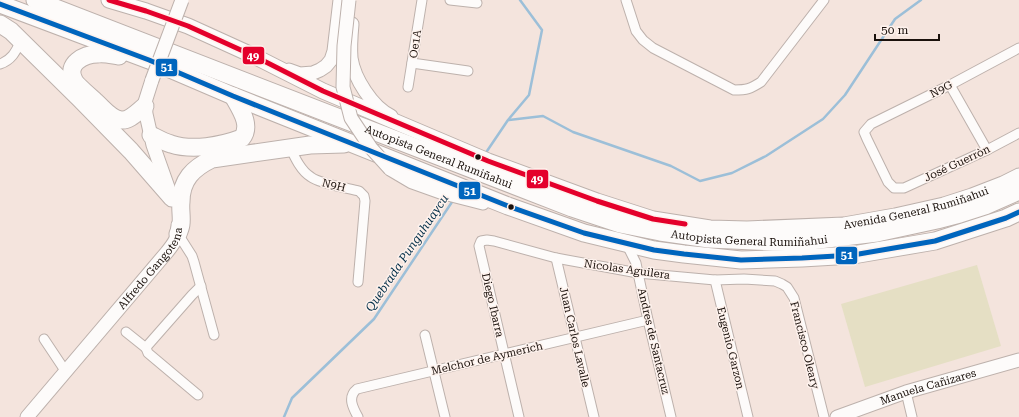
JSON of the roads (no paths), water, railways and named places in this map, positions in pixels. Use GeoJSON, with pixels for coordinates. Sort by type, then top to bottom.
{"type":"FeatureCollection","features":[{"type":"Feature","properties":{"kind":"highway","name":"Autopista General Rumiñahui"},"geometry":{"type":"LineString","coordinates":[[34,0],[476,162],[572,208],[620,224],[660,232],[710,239],[802,242],[877,233],[937,220],[985,206],[1019,191]]}},
{"type":"Feature","properties":{"kind":"highway","name":"Autopista General Rumiñahui"},"geometry":{"type":"LineString","coordinates":[[0,4],[149,60],[233,96],[508,206],[584,233],[654,250],[741,260],[846,255],[935,241],[1006,218],[1019,212]]}},
{"type":"Feature","properties":{"kind":"highway"},"geometry":{"type":"LineString","coordinates":[[0,24],[11,31],[80,99],[131,151],[172,198]]}},
{"type":"Feature","properties":{"kind":"highway"},"geometry":{"type":"LineString","coordinates":[[144,106],[133,116],[120,120],[110,115],[74,80],[71,71],[74,64],[88,55],[99,54],[149,60]]}},
{"type":"Feature","properties":{"kind":"highway"},"geometry":{"type":"LineString","coordinates":[[151,134],[170,144],[192,147],[217,145],[242,138],[245,132],[245,120],[233,96]]}},
{"type":"Feature","properties":{"kind":"highway"},"geometry":{"type":"LineString","coordinates":[[178,234],[181,225],[180,201],[182,189],[186,179],[192,172],[205,162],[212,159],[290,147],[352,144]]}},
{"type":"Feature","properties":{"kind":"main road","name":"Avenida General Rumiñahui"},"geometry":{"type":"LineString","coordinates":[[109,0],[188,26],[476,162],[653,219],[710,228],[747,229],[844,225],[928,209],[972,196],[1019,176]]}},
{"type":"Feature","properties":{"kind":"main road"},"geometry":{"type":"LineString","coordinates":[[144,106],[152,80],[182,0]]}},
{"type":"Feature","properties":{"kind":"main road"},"geometry":{"type":"LineString","coordinates":[[254,56],[300,74],[313,73],[320,70],[331,60],[334,51],[340,0]]}},
{"type":"Feature","properties":{"kind":"main road"},"geometry":{"type":"LineString","coordinates":[[348,0],[344,46],[343,87],[351,118],[371,148],[390,169],[412,182],[440,192],[550,221]]}},
{"type":"Feature","properties":{"kind":"main road"},"geometry":{"type":"LineString","coordinates":[[353,0],[351,57],[353,69],[371,99],[386,114],[476,162]]}},
{"type":"Feature","properties":{"kind":"main road","name":"Alfredo Gangotena"},"geometry":{"type":"LineString","coordinates":[[31,416],[167,252],[178,234],[177,215],[151,134],[144,106]]}},
{"type":"Feature","properties":{"kind":"main road","name":"Manuela Cañizares"},"geometry":{"type":"LineString","coordinates":[[837,417],[906,392],[1019,360]]}},
{"type":"Feature","properties":{"kind":"street","name":"Oe1A"},"geometry":{"type":"LineString","coordinates":[[408,87],[422,0]]}},
{"type":"Feature","properties":{"kind":"street"},"geometry":{"type":"LineString","coordinates":[[450,0],[477,3]]}},
{"type":"Feature","properties":{"kind":"street"},"geometry":{"type":"LineString","coordinates":[[626,0],[636,31],[643,40],[653,48],[734,90],[744,90],[752,88],[761,82],[824,0]]}},
{"type":"Feature","properties":{"kind":"street"},"geometry":{"type":"LineString","coordinates":[[0,64],[6,62],[12,57],[21,41]]}},
{"type":"Feature","properties":{"kind":"street","name":"N9G"},"geometry":{"type":"LineString","coordinates":[[894,188],[888,182],[864,132],[870,124],[950,85],[1019,48]]}},
{"type":"Feature","properties":{"kind":"street"},"geometry":{"type":"LineString","coordinates":[[412,63],[468,71]]}},
{"type":"Feature","properties":{"kind":"street"},"geometry":{"type":"LineString","coordinates":[[950,85],[987,150]]}},
{"type":"Feature","properties":{"kind":"street","name":"José Guerròn"},"geometry":{"type":"LineString","coordinates":[[894,188],[904,188],[987,150],[1019,133]]}},
{"type":"Feature","properties":{"kind":"street","name":"N9H"},"geometry":{"type":"LineString","coordinates":[[290,147],[296,160],[311,177],[318,181],[359,191],[364,196],[365,202],[358,282]]}},
{"type":"Feature","properties":{"kind":"street"},"geometry":{"type":"LineString","coordinates":[[178,234],[192,256],[214,335]]}},
{"type":"Feature","properties":{"kind":"street","name":"Nicolas Aguilera"},"geometry":{"type":"LineString","coordinates":[[483,241],[494,241],[556,258],[638,273],[714,280],[744,279],[775,281]]}},
{"type":"Feature","properties":{"kind":"street","name":"Diego Ibarra"},"geometry":{"type":"LineString","coordinates":[[483,241],[479,246],[519,417]]}},
{"type":"Feature","properties":{"kind":"street","name":"Andres de Santacruz"},"geometry":{"type":"LineString","coordinates":[[626,243],[636,263],[671,417]]}},
{"type":"Feature","properties":{"kind":"street","name":"Juan Carlos Lavalle"},"geometry":{"type":"LineString","coordinates":[[556,258],[594,417]]}},
{"type":"Feature","properties":{"kind":"street","name":"Eugenio Garzon"},"geometry":{"type":"LineString","coordinates":[[714,280],[748,417]]}},
{"type":"Feature","properties":{"kind":"street","name":"Francisco Oleary"},"geometry":{"type":"LineString","coordinates":[[775,281],[787,287],[794,298],[824,417]]}},
{"type":"Feature","properties":{"kind":"street"},"geometry":{"type":"LineString","coordinates":[[146,348],[192,294],[201,286]]}},
{"type":"Feature","properties":{"kind":"street","name":"Melchor de Aymerich"},"geometry":{"type":"LineString","coordinates":[[358,417],[351,401],[352,394],[356,389],[648,320]]}},
{"type":"Feature","properties":{"kind":"street"},"geometry":{"type":"LineString","coordinates":[[126,332],[146,348],[148,353],[198,395]]}},
{"type":"Feature","properties":{"kind":"street"},"geometry":{"type":"LineString","coordinates":[[426,335],[445,417]]}},
{"type":"Feature","properties":{"kind":"street"},"geometry":{"type":"LineString","coordinates":[[44,339],[66,372]]}},
{"type":"Feature","properties":{"kind":"street"},"geometry":{"type":"LineString","coordinates":[[906,392],[912,417]]}},
{"type":"Feature","properties":{"kind":"waterway","name":"Quebrada Punguhuaycu"},"geometry":{"type":"LineString","coordinates":[[485,154],[508,120],[529,95],[542,30],[520,0]]}},
{"type":"Feature","properties":{"kind":"waterway"},"geometry":{"type":"LineString","coordinates":[[509,120],[543,116],[573,132],[671,166],[700,181],[732,173],[766,156],[823,119],[845,95],[895,19],[921,0]]}},
{"type":"Feature","properties":{"kind":"waterway","name":"Quebrada Punguhuaycu"},"geometry":{"type":"LineString","coordinates":[[284,417],[292,398],[374,319],[454,199]]}}]}
